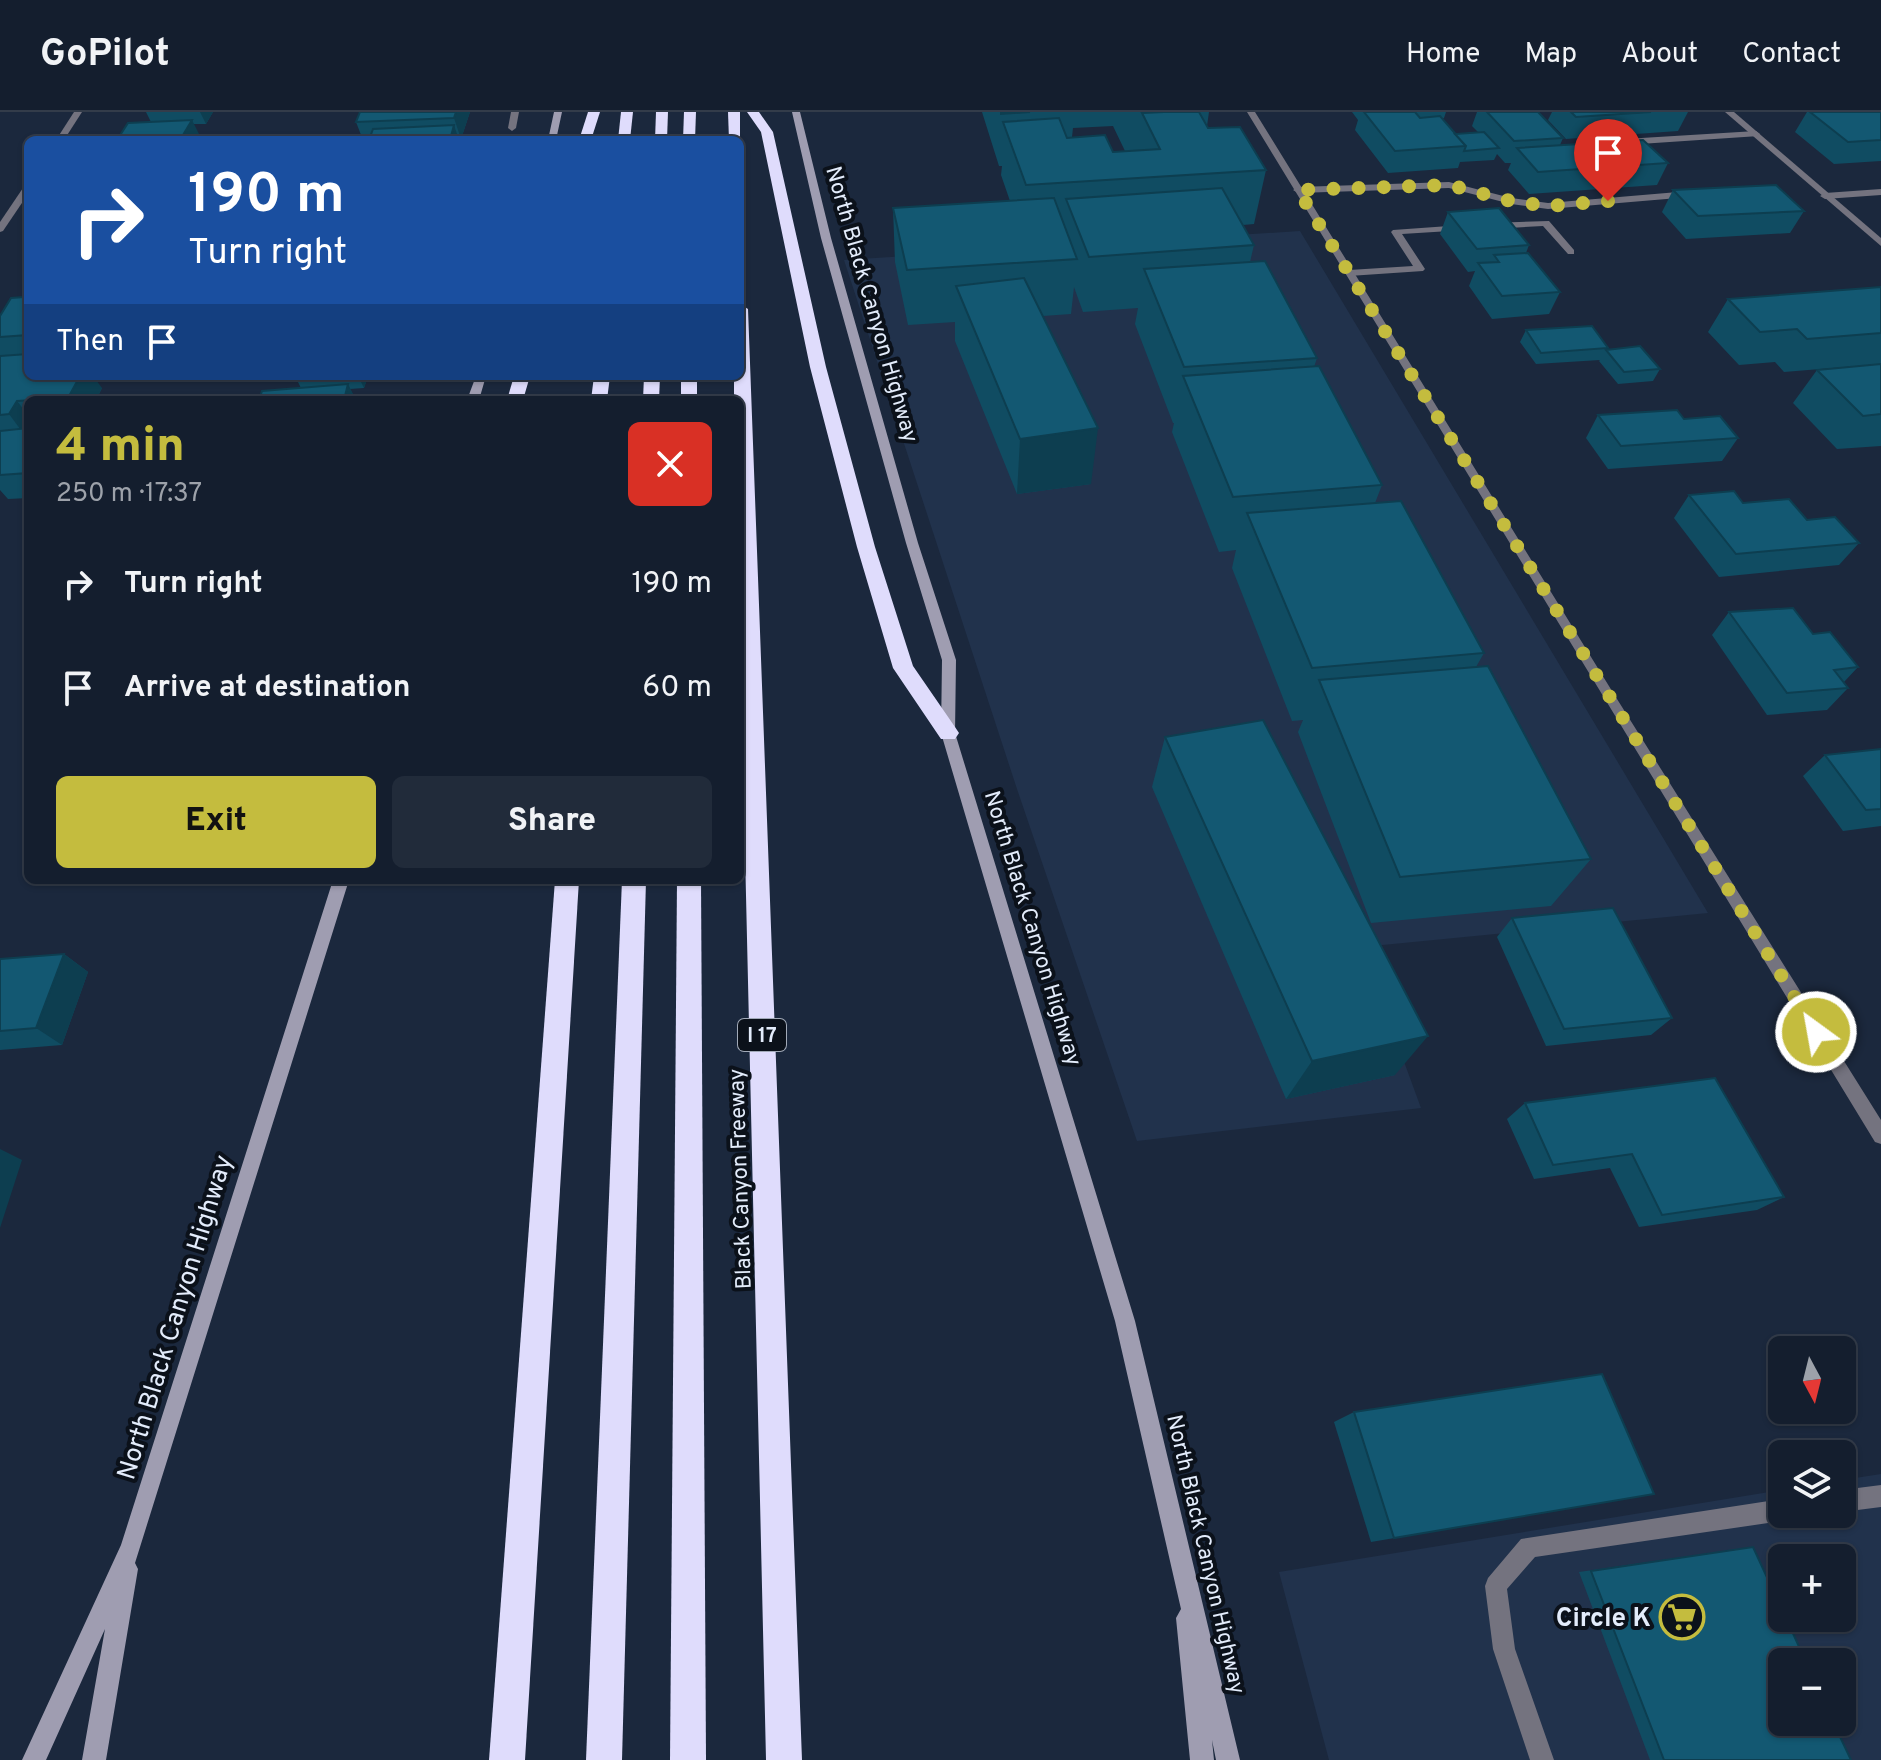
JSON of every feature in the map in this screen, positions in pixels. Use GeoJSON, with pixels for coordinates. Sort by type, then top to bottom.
{"type":"FeatureCollection","features":[{"type":"Feature","properties":{"kind":"highway"},"geometry":{"type":"LineString","coordinates":[[586,136],[594,112]]}},
{"type":"Feature","properties":{"kind":"highway"},"geometry":{"type":"LineString","coordinates":[[624,136],[627,112]]}},
{"type":"Feature","properties":{"kind":"highway"},"geometry":{"type":"LineString","coordinates":[[661,136],[662,112]]}},
{"type":"Feature","properties":{"kind":"highway"},"geometry":{"type":"LineString","coordinates":[[689,136],[690,112]]}},
{"type":"Feature","properties":{"kind":"highway"},"geometry":{"type":"LineString","coordinates":[[734,112],[735,136]]}},
{"type":"Feature","properties":{"kind":"highway"},"geometry":{"type":"LineString","coordinates":[[753,112],[767,132],[818,367],[866,547],[903,668],[948,733]]}},
{"type":"Feature","properties":{"kind":"highway","name":"Black Canyon Freeway"},"geometry":{"type":"LineString","coordinates":[[744,441],[784,1760]]}},
{"type":"Feature","properties":{"kind":"highway"},"geometry":{"type":"LineString","coordinates":[[507,1760],[567,884]]}},
{"type":"Feature","properties":{"kind":"highway"},"geometry":{"type":"LineString","coordinates":[[604,1760],[634,884]]}},
{"type":"Feature","properties":{"kind":"highway"},"geometry":{"type":"LineString","coordinates":[[688,1760],[689,884]]}},
{"type":"Feature","properties":{"kind":"main road"},"geometry":{"type":"LineString","coordinates":[[553,136],[558,112]]}},
{"type":"Feature","properties":{"kind":"main road","name":"North Black Canyon Highway"},"geometry":{"type":"LineString","coordinates":[[796,112],[826,238],[912,543],[949,660],[948,733],[1125,1321],[1228,1760]]}},
{"type":"Feature","properties":{"kind":"main road","name":"North Black Canyon Highway"},"geometry":{"type":"LineString","coordinates":[[34,1760],[131,1548],[340,884]]}},
{"type":"Feature","properties":{"kind":"main road"},"geometry":{"type":"LineString","coordinates":[[1179,1544],[1202,1760]]}},
{"type":"Feature","properties":{"kind":"main road"},"geometry":{"type":"LineString","coordinates":[[94,1760],[131,1548]]}},
{"type":"Feature","properties":{"kind":"street"},"geometry":{"type":"LineString","coordinates":[[63,136],[78,112]]}},
{"type":"Feature","properties":{"kind":"street"},"geometry":{"type":"LineString","coordinates":[[512,128],[515,112]]}},
{"type":"Feature","properties":{"kind":"street"},"geometry":{"type":"LineString","coordinates":[[1251,112],[1881,1136]]}},
{"type":"Feature","properties":{"kind":"street"},"geometry":{"type":"LineString","coordinates":[[1729,112],[1881,243]]}},
{"type":"Feature","properties":{"kind":"street"},"geometry":{"type":"LineString","coordinates":[[1694,130],[1703,137]]}},
{"type":"Feature","properties":{"kind":"street"},"geometry":{"type":"LineString","coordinates":[[1608,144],[1756,134]]}},
{"type":"Feature","properties":{"kind":"street"},"geometry":{"type":"LineString","coordinates":[[1298,190],[1449,185],[1511,201],[1548,206],[1698,193]]}},
{"type":"Feature","properties":{"kind":"street"},"geometry":{"type":"LineString","coordinates":[[1825,196],[1881,192]]}},
{"type":"Feature","properties":{"kind":"street"},"geometry":{"type":"LineString","coordinates":[[0,229],[24,193]]}},
{"type":"Feature","properties":{"kind":"street"},"geometry":{"type":"LineString","coordinates":[[1486,227],[1546,223],[1571,252]]}},
{"type":"Feature","properties":{"kind":"street"},"geometry":{"type":"LineString","coordinates":[[1349,273],[1420,269],[1396,232],[1471,228]]}},
{"type":"Feature","properties":{"kind":"street"},"geometry":{"type":"LineString","coordinates":[[1856,1499],[1881,1496]]}},
{"type":"Feature","properties":{"kind":"street"},"geometry":{"type":"LineString","coordinates":[[1542,1760],[1504,1649],[1496,1586],[1529,1547],[1768,1512]]}},
{"type":"Feature","properties":{"kind":"shaded area"},"geometry":{"type":"Polygon","coordinates":[[[1300,231],[1708,913],[1362,947],[1421,1108],[1137,1141],[1017,789],[844,260],[1300,231]]]}},
{"type":"Feature","properties":{"kind":"shaded area"},"geometry":{"type":"Polygon","coordinates":[[[1881,1474],[1881,1760],[1329,1760],[1279,1572],[1768,1492],[1768,1528],[1856,1528],[1856,1478],[1881,1474]]]}},
{"type":"Feature","properties":{"kind":"building"},"geometry":{"type":"Polygon","coordinates":[[[360,112],[456,112],[454,118],[356,122],[360,112]]]}},
{"type":"Feature","properties":{"kind":"building"},"geometry":{"type":"Polygon","coordinates":[[[1199,112],[1208,128],[1240,127],[1266,170],[1026,185],[1003,122],[1059,118],[1067,138],[1105,135],[1113,152],[1160,149],[1142,113],[1199,112]]]}},
{"type":"Feature","properties":{"kind":"building"},"geometry":{"type":"Polygon","coordinates":[[[1364,112],[1415,112],[1420,118],[1440,116],[1466,146],[1395,151],[1364,112]]]}},
{"type":"Feature","properties":{"kind":"building"},"geometry":{"type":"Polygon","coordinates":[[[1487,112],[1538,112],[1563,138],[1514,141],[1487,112]]]}},
{"type":"Feature","properties":{"kind":"building"},"geometry":{"type":"Polygon","coordinates":[[[1571,112],[1651,112],[1576,117],[1571,112]]]}},
{"type":"Feature","properties":{"kind":"building"},"geometry":{"type":"Polygon","coordinates":[[[1810,112],[1881,112],[1881,140],[1848,142],[1810,112]]]}},
{"type":"Feature","properties":{"kind":"building"},"geometry":{"type":"Polygon","coordinates":[[[192,120],[182,136],[120,136],[128,123],[192,120]]]}},
{"type":"Feature","properties":{"kind":"building"},"geometry":{"type":"Polygon","coordinates":[[[454,125],[451,136],[370,136],[373,129],[454,125]]]}},
{"type":"Feature","properties":{"kind":"building"},"geometry":{"type":"Polygon","coordinates":[[[1484,132],[1499,148],[1464,151],[1466,146],[1455,134],[1484,132]]]}},
{"type":"Feature","properties":{"kind":"building"},"geometry":{"type":"Polygon","coordinates":[[[1643,140],[1668,163],[1538,172],[1517,148],[1643,140]]]}},
{"type":"Feature","properties":{"kind":"building"},"geometry":{"type":"Polygon","coordinates":[[[1776,185],[1804,211],[1698,216],[1673,190],[1776,185]]]}},
{"type":"Feature","properties":{"kind":"building"},"geometry":{"type":"Polygon","coordinates":[[[1222,188],[1254,245],[1089,257],[1066,199],[1222,188]]]}},
{"type":"Feature","properties":{"kind":"building"},"geometry":{"type":"Polygon","coordinates":[[[1054,198],[1077,259],[907,270],[893,208],[1054,198]]]}},
{"type":"Feature","properties":{"kind":"building"},"geometry":{"type":"Polygon","coordinates":[[[1499,208],[1529,245],[1477,249],[1448,212],[1499,208]]]}},
{"type":"Feature","properties":{"kind":"building"},"geometry":{"type":"Polygon","coordinates":[[[1528,253],[1560,292],[1502,296],[1478,263],[1499,262],[1494,255],[1528,253]]]}},
{"type":"Feature","properties":{"kind":"building"},"geometry":{"type":"Polygon","coordinates":[[[1265,261],[1317,358],[1184,367],[1144,269],[1265,261]]]}},
{"type":"Feature","properties":{"kind":"building"},"geometry":{"type":"Polygon","coordinates":[[[1024,278],[1098,428],[1020,439],[956,286],[1024,278]]]}},
{"type":"Feature","properties":{"kind":"building"},"geometry":{"type":"Polygon","coordinates":[[[1881,287],[1881,333],[1807,339],[1797,329],[1760,332],[1728,299],[1881,287]]]}},
{"type":"Feature","properties":{"kind":"building"},"geometry":{"type":"Polygon","coordinates":[[[24,297],[24,335],[0,337],[0,316],[11,298],[24,297]]]}},
{"type":"Feature","properties":{"kind":"building"},"geometry":{"type":"Polygon","coordinates":[[[1592,326],[1608,348],[1541,353],[1526,330],[1592,326]]]}},
{"type":"Feature","properties":{"kind":"building"},"geometry":{"type":"Polygon","coordinates":[[[1640,346],[1660,369],[1624,372],[1606,350],[1640,346]]]}},
{"type":"Feature","properties":{"kind":"building"},"geometry":{"type":"Polygon","coordinates":[[[24,354],[24,380],[78,380],[69,396],[24,396],[24,401],[17,401],[9,414],[0,415],[0,356],[24,354]]]}},
{"type":"Feature","properties":{"kind":"building"},"geometry":{"type":"Polygon","coordinates":[[[1881,364],[1881,414],[1863,416],[1817,370],[1881,364]]]}},
{"type":"Feature","properties":{"kind":"building"},"geometry":{"type":"Polygon","coordinates":[[[1319,366],[1382,485],[1233,497],[1183,376],[1319,366]]]}},
{"type":"Feature","properties":{"kind":"building"},"geometry":{"type":"Polygon","coordinates":[[[348,384],[345,396],[260,396],[262,391],[348,384]]]}},
{"type":"Feature","properties":{"kind":"building"},"geometry":{"type":"Polygon","coordinates":[[[1677,410],[1684,419],[1720,416],[1738,438],[1621,446],[1598,415],[1677,410]]]}},
{"type":"Feature","properties":{"kind":"building"},"geometry":{"type":"Polygon","coordinates":[[[24,428],[24,473],[0,475],[0,431],[24,428]]]}},
{"type":"Feature","properties":{"kind":"building"},"geometry":{"type":"Polygon","coordinates":[[[1734,491],[1743,503],[1789,499],[1807,520],[1835,517],[1859,543],[1736,554],[1689,495],[1734,491]]]}},
{"type":"Feature","properties":{"kind":"building"},"geometry":{"type":"Polygon","coordinates":[[[1401,501],[1484,653],[1312,668],[1247,513],[1401,501]]]}},
{"type":"Feature","properties":{"kind":"building"},"geometry":{"type":"Polygon","coordinates":[[[1793,608],[1813,634],[1830,632],[1858,667],[1834,670],[1848,688],[1787,693],[1729,612],[1793,608]]]}},
{"type":"Feature","properties":{"kind":"building"},"geometry":{"type":"Polygon","coordinates":[[[1488,666],[1591,859],[1400,877],[1319,680],[1488,666]]]}},
{"type":"Feature","properties":{"kind":"building"},"geometry":{"type":"Polygon","coordinates":[[[1263,720],[1428,1036],[1312,1061],[1165,737],[1263,720]]]}},
{"type":"Feature","properties":{"kind":"building"},"geometry":{"type":"Polygon","coordinates":[[[1881,749],[1881,809],[1866,810],[1825,755],[1881,749]]]}},
{"type":"Feature","properties":{"kind":"building"},"geometry":{"type":"Polygon","coordinates":[[[1613,908],[1672,1018],[1564,1029],[1512,918],[1613,908]]]}},
{"type":"Feature","properties":{"kind":"building"},"geometry":{"type":"Polygon","coordinates":[[[64,954],[36,1028],[0,1031],[0,959],[64,954]]]}},
{"type":"Feature","properties":{"kind":"building"},"geometry":{"type":"Polygon","coordinates":[[[1715,1078],[1784,1197],[1662,1215],[1632,1154],[1553,1165],[1525,1103],[1715,1078]]]}},
{"type":"Feature","properties":{"kind":"building"},"geometry":{"type":"Polygon","coordinates":[[[1602,1374],[1654,1494],[1394,1538],[1354,1412],[1602,1374]]]}},
{"type":"Feature","properties":{"kind":"building","name":"Circle K"},"geometry":{"type":"Polygon","coordinates":[[[1753,1547],[1768,1580],[1768,1632],[1792,1632],[1800,1648],[1768,1648],[1768,1736],[1840,1736],[1851,1760],[1664,1760],[1591,1571],[1753,1547]]]}},
{"type":"Feature","properties":{"kind":"place","name":"Circle K"},"geometry":{"type":"Point","coordinates":[1682,1617]}},
{"type":"Feature","properties":{"kind":"route"},"geometry":{"type":"LineString","coordinates":[[1608,201],[1548,206],[1511,201],[1449,185],[1298,190],[1816,1032]]}}]}
